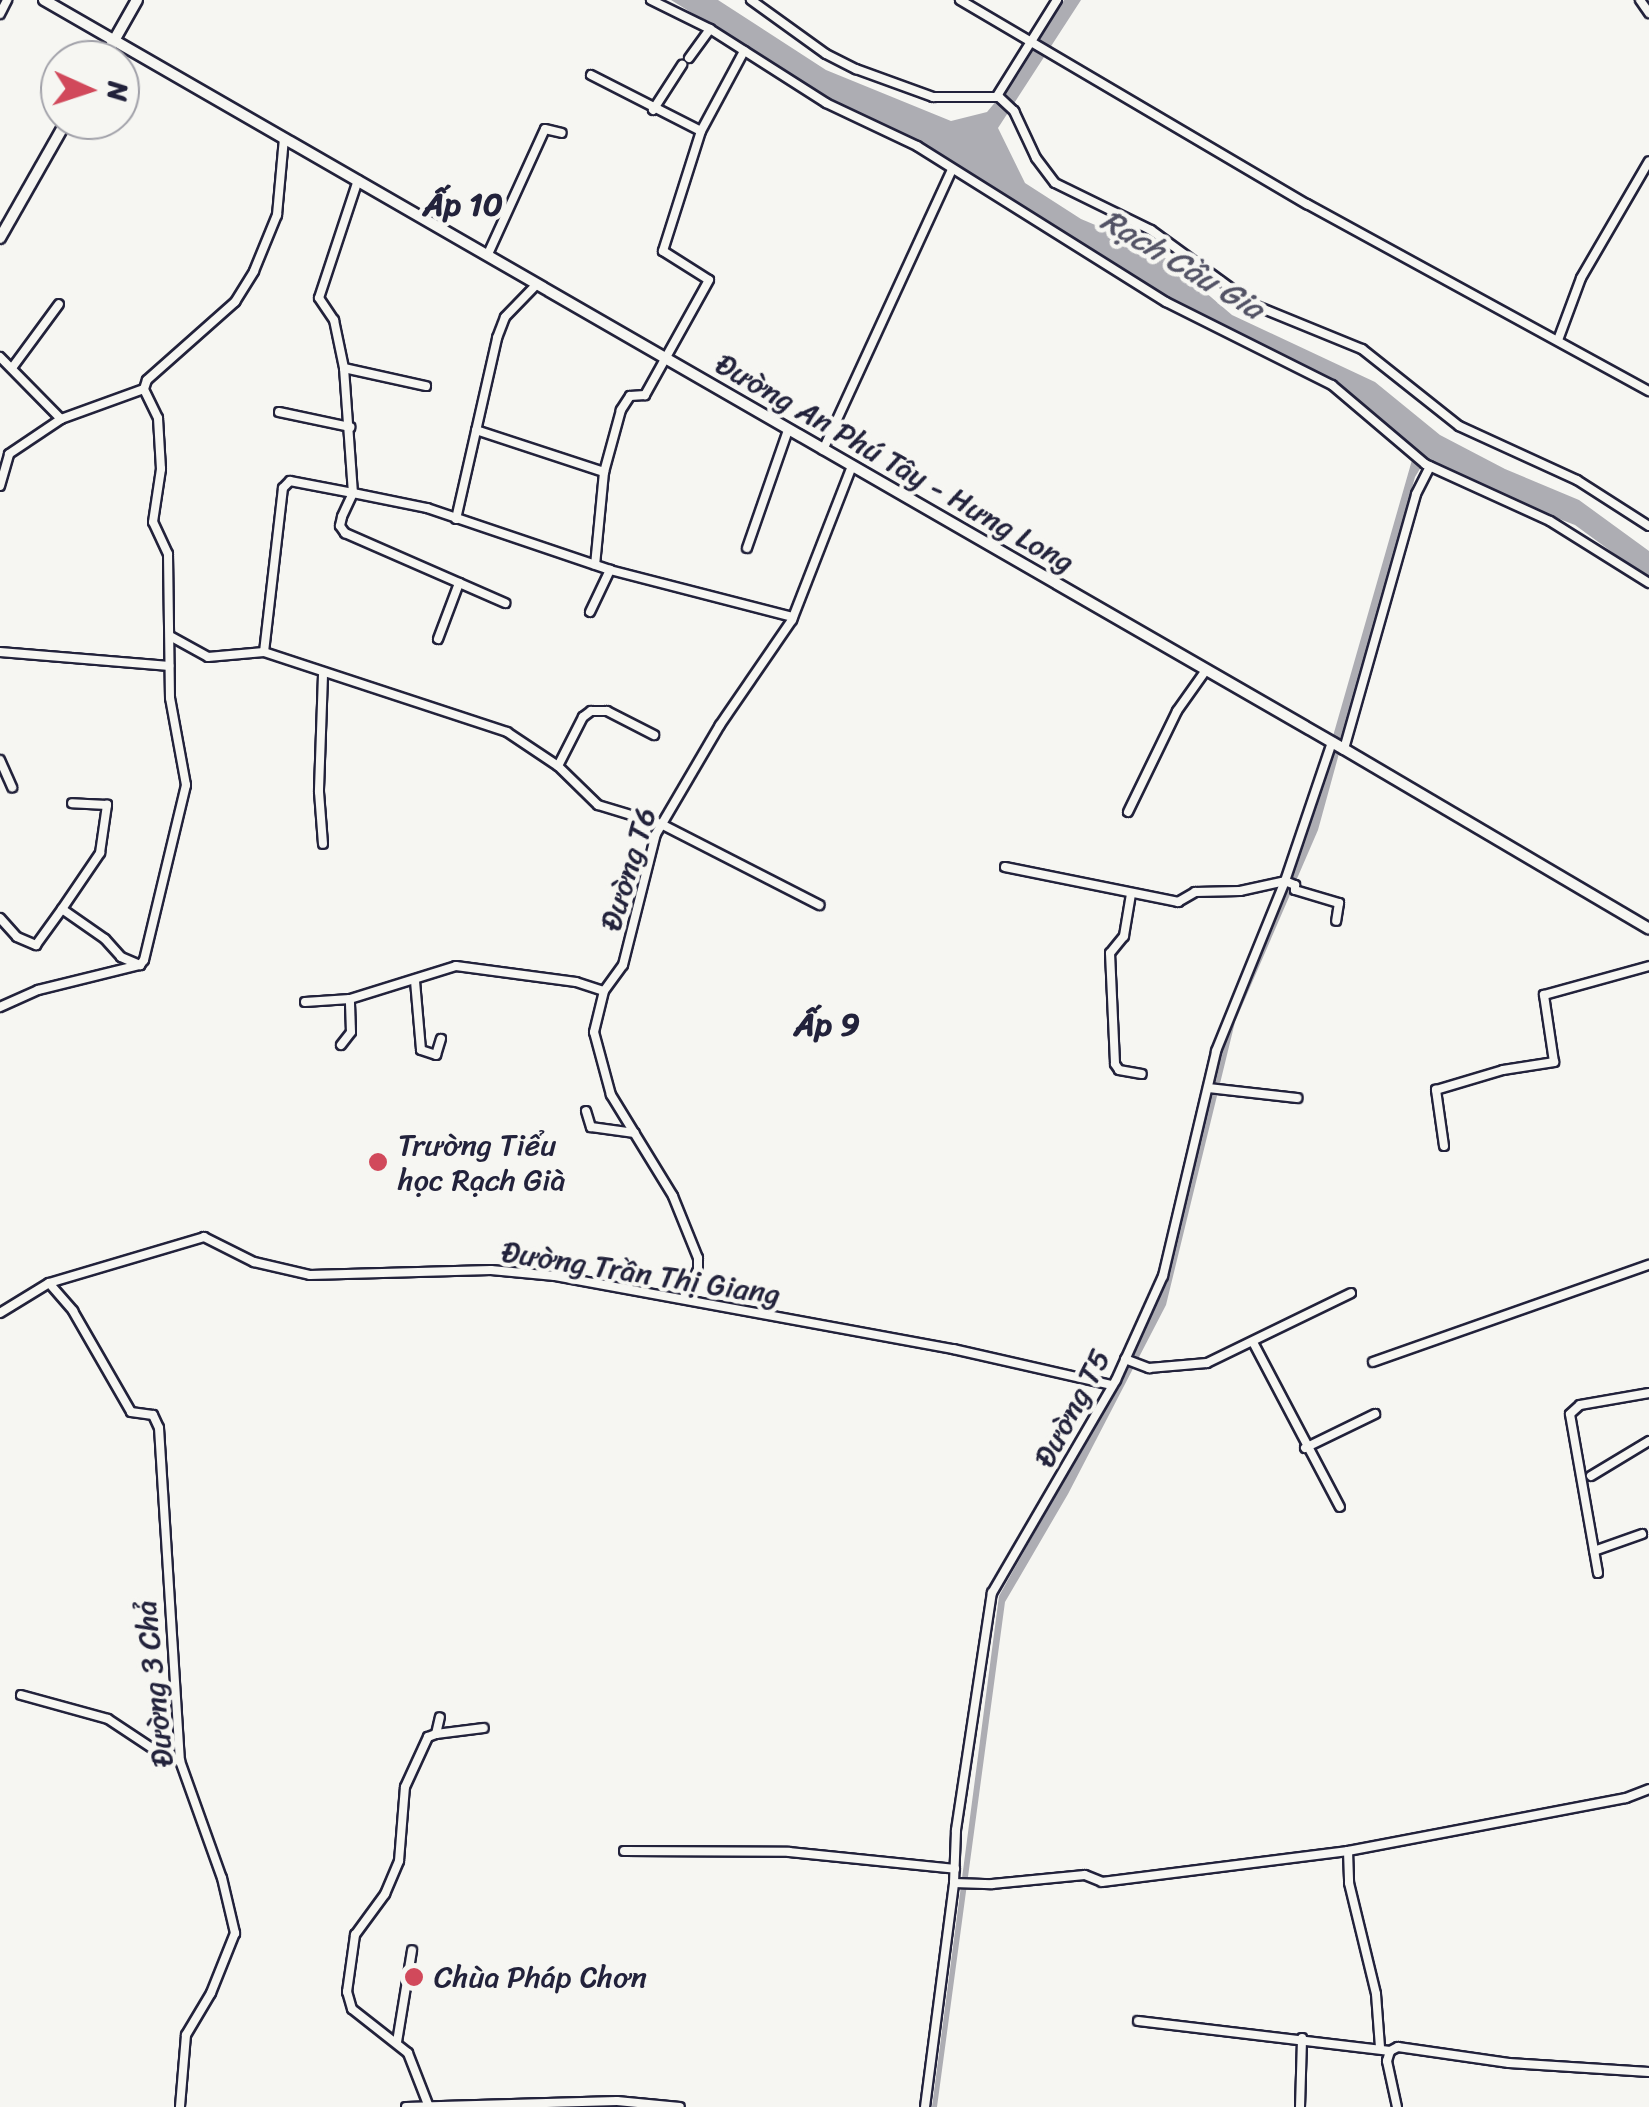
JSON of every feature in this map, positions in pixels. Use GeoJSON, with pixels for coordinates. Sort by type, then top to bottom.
{"type":"FeatureCollection","features":[{"type":"Feature","properties":{"kind":"street"},"geometry":{"type":"LineString","coordinates":[[0,14],[7,0]]}},
{"type":"Feature","properties":{"kind":"street","name":"Đường An Phú Tây - Hưng Long"},"geometry":{"type":"LineString","coordinates":[[44,0],[1340,746],[1649,930]]}},
{"type":"Feature","properties":{"kind":"street"},"geometry":{"type":"LineString","coordinates":[[116,39],[137,0]]}},
{"type":"Feature","properties":{"kind":"street"},"geometry":{"type":"LineString","coordinates":[[650,0],[710,29],[826,103],[917,146],[1119,274],[1232,338],[1332,386],[1427,465],[1550,521],[1649,583]]}},
{"type":"Feature","properties":{"kind":"street"},"geometry":{"type":"LineString","coordinates":[[751,0],[826,54],[856,69],[933,97],[998,96],[1014,111],[1044,171],[1055,183],[1151,230],[1254,305],[1351,342],[1458,426],[1577,480],[1649,526]]}},
{"type":"Feature","properties":{"kind":"street"},"geometry":{"type":"LineString","coordinates":[[960,0],[1307,204],[1649,391]]}},
{"type":"Feature","properties":{"kind":"street"},"geometry":{"type":"LineString","coordinates":[[998,96],[1057,0]]}},
{"type":"Feature","properties":{"kind":"street"},"geometry":{"type":"LineString","coordinates":[[1640,0],[1649,13]]}},
{"type":"Feature","properties":{"kind":"street"},"geometry":{"type":"LineString","coordinates":[[653,110],[710,29]]}},
{"type":"Feature","properties":{"kind":"street"},"geometry":{"type":"LineString","coordinates":[[595,564],[610,437],[625,401],[644,395],[709,281],[663,251],[700,132],[744,51]]}},
{"type":"Feature","properties":{"kind":"street"},"geometry":{"type":"LineString","coordinates":[[592,75],[700,132]]}},
{"type":"Feature","properties":{"kind":"street"},"geometry":{"type":"LineString","coordinates":[[488,254],[545,129],[562,132]]}},
{"type":"Feature","properties":{"kind":"street"},"geometry":{"type":"LineString","coordinates":[[140,965],[186,786],[169,666],[168,554],[153,522],[161,469],[158,418],[144,389],[147,380],[234,302],[254,271],[277,215],[284,138]]}},
{"type":"Feature","properties":{"kind":"street"},"geometry":{"type":"LineString","coordinates":[[0,238],[55,140]]}},
{"type":"Feature","properties":{"kind":"street"},"geometry":{"type":"LineString","coordinates":[[1558,340],[1581,278],[1649,161]]}},
{"type":"Feature","properties":{"kind":"street"},"geometry":{"type":"LineString","coordinates":[[823,450],[952,168]]}},
{"type":"Feature","properties":{"kind":"street"},"geometry":{"type":"LineString","coordinates":[[358,180],[319,298],[334,320],[350,427],[353,493],[340,526],[345,532],[505,603]]}},
{"type":"Feature","properties":{"kind":"street"},"geometry":{"type":"LineString","coordinates":[[456,520],[505,316],[537,284]]}},
{"type":"Feature","properties":{"kind":"street"},"geometry":{"type":"LineString","coordinates":[[12,368],[59,304]]}},
{"type":"Feature","properties":{"kind":"street"},"geometry":{"type":"LineString","coordinates":[[0,357],[61,419]]}},
{"type":"Feature","properties":{"kind":"street"},"geometry":{"type":"LineString","coordinates":[[344,368],[426,386]]}},
{"type":"Feature","properties":{"kind":"street"},"geometry":{"type":"LineString","coordinates":[[0,486],[9,454],[61,419],[144,389]]}},
{"type":"Feature","properties":{"kind":"street"},"geometry":{"type":"LineString","coordinates":[[279,412],[350,427]]}},
{"type":"Feature","properties":{"kind":"street"},"geometry":{"type":"LineString","coordinates":[[476,430],[604,472]]}},
{"type":"Feature","properties":{"kind":"street"},"geometry":{"type":"LineString","coordinates":[[747,548],[788,430]]}},
{"type":"Feature","properties":{"kind":"street","name":"Đường T5"},"geometry":{"type":"LineString","coordinates":[[925,2107],[956,1883],[956,1830],[992,1593],[1126,1360],[1163,1276],[1208,1088],[1233,1005],[1340,746],[1427,465]]}},
{"type":"Feature","properties":{"kind":"street","name":"Đường T6"},"geometry":{"type":"LineString","coordinates":[[684,1296],[698,1270],[698,1258],[673,1196],[611,1095],[594,1032],[604,991],[623,965],[661,824],[720,725],[793,617],[852,466]]}},
{"type":"Feature","properties":{"kind":"street"},"geometry":{"type":"LineString","coordinates":[[264,652],[285,484],[301,481],[427,508],[610,570],[793,617]]}},
{"type":"Feature","properties":{"kind":"street"},"geometry":{"type":"LineString","coordinates":[[590,612],[610,570]]}},
{"type":"Feature","properties":{"kind":"street"},"geometry":{"type":"LineString","coordinates":[[438,639],[458,583]]}},
{"type":"Feature","properties":{"kind":"street"},"geometry":{"type":"LineString","coordinates":[[170,636],[208,657],[264,652],[297,660],[323,675],[358,681],[508,732],[558,766],[598,805],[661,824],[819,906]]}},
{"type":"Feature","properties":{"kind":"street"},"geometry":{"type":"LineString","coordinates":[[0,652],[169,666]]}},
{"type":"Feature","properties":{"kind":"street"},"geometry":{"type":"LineString","coordinates":[[1128,812],[1178,711],[1206,670]]}},
{"type":"Feature","properties":{"kind":"street"},"geometry":{"type":"LineString","coordinates":[[323,675],[323,844]]}},
{"type":"Feature","properties":{"kind":"street"},"geometry":{"type":"LineString","coordinates":[[558,766],[583,717],[591,711],[607,711],[654,735]]}},
{"type":"Feature","properties":{"kind":"street"},"geometry":{"type":"LineString","coordinates":[[0,760],[12,787]]}},
{"type":"Feature","properties":{"kind":"street"},"geometry":{"type":"LineString","coordinates":[[0,918],[17,936],[36,946],[100,852],[107,805],[72,803]]}},
{"type":"Feature","properties":{"kind":"street"},"geometry":{"type":"LineString","coordinates":[[1004,868],[1184,902],[1196,892],[1240,891],[1285,880],[1295,885],[1295,890],[1339,902],[1336,921]]}},
{"type":"Feature","properties":{"kind":"street"},"geometry":{"type":"LineString","coordinates":[[1130,894],[1124,936],[1110,953],[1115,1064],[1120,1070],[1142,1074]]}},
{"type":"Feature","properties":{"kind":"street"},"geometry":{"type":"LineString","coordinates":[[62,910],[105,940],[121,958],[140,965]]}},
{"type":"Feature","properties":{"kind":"street"},"geometry":{"type":"LineString","coordinates":[[0,1007],[38,990],[140,965]]}},
{"type":"Feature","properties":{"kind":"street"},"geometry":{"type":"LineString","coordinates":[[305,1002],[350,999],[466,966],[576,982],[604,991]]}},
{"type":"Feature","properties":{"kind":"street"},"geometry":{"type":"LineString","coordinates":[[1444,1146],[1436,1090],[1554,1062],[1544,995],[1649,966]]}},
{"type":"Feature","properties":{"kind":"street"},"geometry":{"type":"LineString","coordinates":[[416,981],[421,1050],[436,1054],[440,1039]]}},
{"type":"Feature","properties":{"kind":"street"},"geometry":{"type":"LineString","coordinates":[[341,1045],[351,1032],[350,999]]}},
{"type":"Feature","properties":{"kind":"street"},"geometry":{"type":"LineString","coordinates":[[1208,1088],[1297,1098]]}},
{"type":"Feature","properties":{"kind":"street"},"geometry":{"type":"LineString","coordinates":[[586,1111],[591,1127],[635,1133]]}},
{"type":"Feature","properties":{"kind":"street","name":"Đường Trần Thị Giang"},"geometry":{"type":"LineString","coordinates":[[0,1312],[49,1283],[204,1237],[254,1262],[310,1275],[491,1270],[684,1296],[1111,1385]]}},
{"type":"Feature","properties":{"kind":"street"},"geometry":{"type":"LineString","coordinates":[[1373,1362],[1649,1266]]}},
{"type":"Feature","properties":{"kind":"street","name":"Đường 3 Chả"},"geometry":{"type":"LineString","coordinates":[[49,1283],[73,1311],[130,1412],[152,1415],[159,1428],[180,1761],[222,1878],[235,1933],[212,1993],[186,2035],[180,2107]]}},
{"type":"Feature","properties":{"kind":"street"},"geometry":{"type":"LineString","coordinates":[[1126,1360],[1138,1365],[1188,1368],[1254,1344],[1351,1294]]}},
{"type":"Feature","properties":{"kind":"street"},"geometry":{"type":"LineString","coordinates":[[1254,1344],[1305,1448],[1340,1507]]}},
{"type":"Feature","properties":{"kind":"street"},"geometry":{"type":"LineString","coordinates":[[1598,1572],[1570,1414],[1580,1405],[1649,1392]]}},
{"type":"Feature","properties":{"kind":"street"},"geometry":{"type":"LineString","coordinates":[[1305,1448],[1375,1414]]}},
{"type":"Feature","properties":{"kind":"street"},"geometry":{"type":"LineString","coordinates":[[1591,1476],[1649,1440]]}},
{"type":"Feature","properties":{"kind":"street"},"geometry":{"type":"LineString","coordinates":[[1594,1551],[1642,1534]]}},
{"type":"Feature","properties":{"kind":"street"},"geometry":{"type":"LineString","coordinates":[[21,1695],[108,1719],[164,1756],[180,1761]]}},
{"type":"Feature","properties":{"kind":"street"},"geometry":{"type":"LineString","coordinates":[[436,1734],[440,1717]]}},
{"type":"Feature","properties":{"kind":"street"},"geometry":{"type":"LineString","coordinates":[[429,2105],[412,2060],[397,2042],[364,2021],[348,2000],[350,1950],[362,1923],[385,1894],[398,1867],[403,1791],[425,1742],[436,1734],[484,1728]]}},
{"type":"Feature","properties":{"kind":"street"},"geometry":{"type":"LineString","coordinates":[[956,1883],[1085,1876],[1097,1882],[1348,1851],[1626,1798],[1649,1789]]}},
{"type":"Feature","properties":{"kind":"street"},"geometry":{"type":"LineString","coordinates":[[1348,1851],[1349,1883],[1376,1994],[1397,2107]]}},
{"type":"Feature","properties":{"kind":"street"},"geometry":{"type":"LineString","coordinates":[[624,1852],[789,1852],[955,1868]]}},
{"type":"Feature","properties":{"kind":"street"},"geometry":{"type":"LineString","coordinates":[[397,2042],[412,1950]]}},
{"type":"Feature","properties":{"kind":"street"},"geometry":{"type":"LineString","coordinates":[[1138,2021],[1385,2049],[1398,2047],[1509,2063],[1649,2072]]}},
{"type":"Feature","properties":{"kind":"street"},"geometry":{"type":"LineString","coordinates":[[1300,2107],[1302,2038]]}},
{"type":"Feature","properties":{"kind":"street"},"geometry":{"type":"LineString","coordinates":[[406,2107],[617,2100],[680,2107]]}},
{"type":"Feature","properties":{"kind":"shaded area"},"geometry":{"type":"Polygon","coordinates":[[[671,0],[718,0],[826,70],[951,121],[987,112],[1018,75],[1064,0],[1081,0],[998,128],[1025,183],[1081,219],[1157,251],[1232,315],[1375,382],[1440,435],[1505,469],[1579,500],[1649,551],[1649,579],[1575,525],[1505,498],[1426,459],[1415,477],[1318,830],[1235,1022],[1166,1305],[1068,1494],[1005,1602],[937,2107],[932,2107],[999,1596],[1105,1407],[1156,1305],[1222,1045],[1301,848],[1414,453],[1328,378],[1166,298],[906,135],[832,100],[671,0]]]}},
{"type":"Feature","properties":{"kind":"place","name":"Trường Tiểu học Rạch Già"},"geometry":{"type":"Point","coordinates":[378,1162]}},
{"type":"Feature","properties":{"kind":"place","name":"Chùa Pháp Chơn"},"geometry":{"type":"Point","coordinates":[414,1977]}},
{"type":"Feature","properties":{"kind":"district","name":"Ấp 10"},"geometry":{"type":"Point","coordinates":[463,205]}},
{"type":"Feature","properties":{"kind":"district","name":"Ấp 9"},"geometry":{"type":"Point","coordinates":[827,1025]}},
{"type":"Feature","properties":{"kind":"water label","name":"Rạch Cầu Gia"},"geometry":{"type":"Point","coordinates":[1182,265]}}]}
